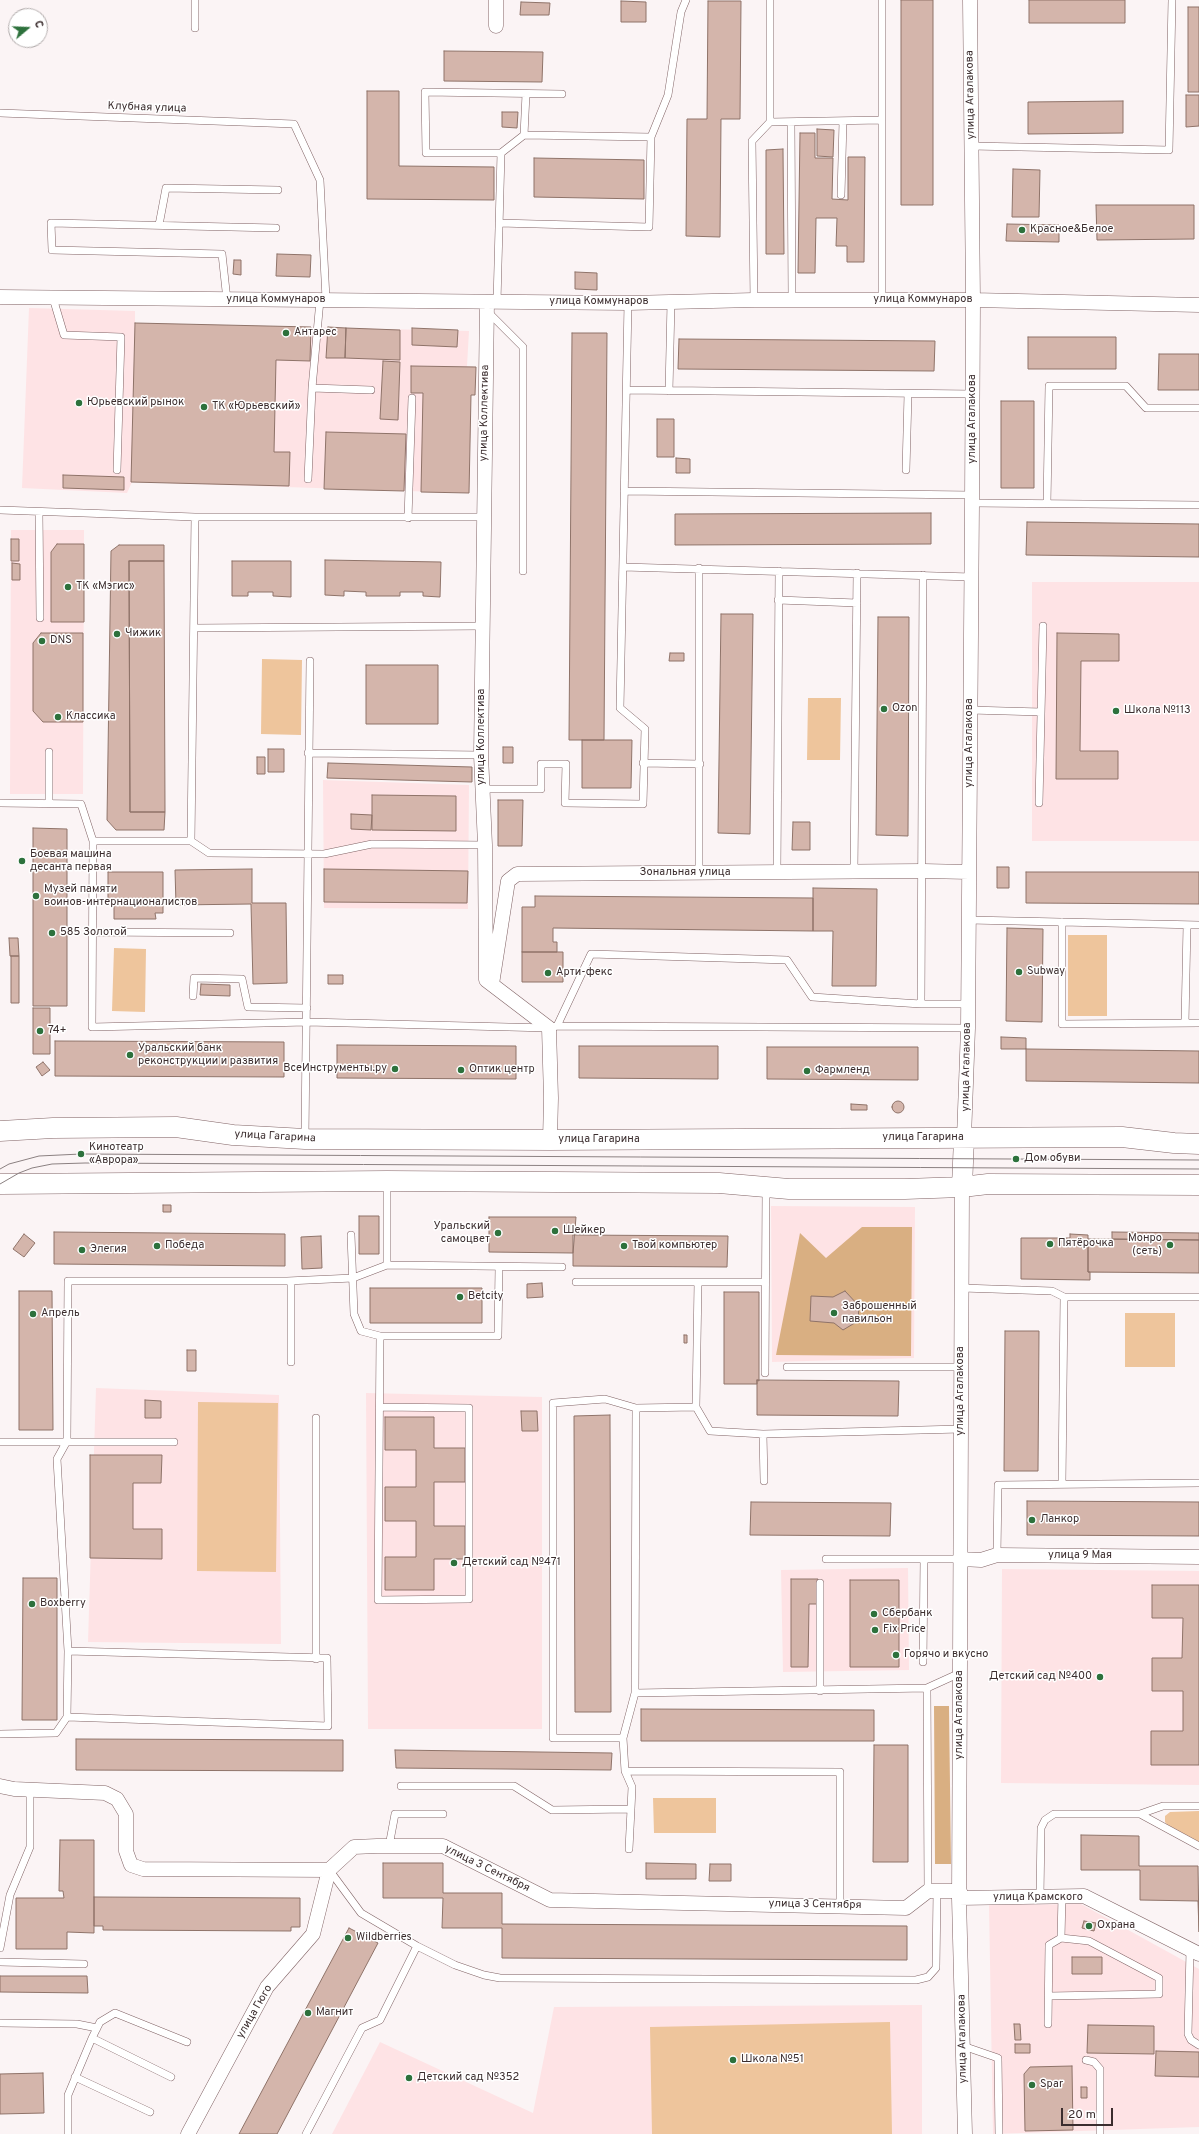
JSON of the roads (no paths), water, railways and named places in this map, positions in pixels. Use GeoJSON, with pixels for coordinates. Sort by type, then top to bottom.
{"type":"FeatureCollection","features":[{"type":"Feature","properties":{"kind":"main road","name":"улица Гагарина"},"geometry":{"type":"LineString","coordinates":[[0,1131],[53,1128],[176,1127],[233,1135],[305,1139],[550,1140],[1122,1137],[1174,1143],[1199,1144]]}},
{"type":"Feature","properties":{"kind":"main road","name":"улица Агалакова"},"geometry":{"type":"LineString","coordinates":[[962,1187],[964,1138]]}},
{"type":"Feature","properties":{"kind":"main road"},"geometry":{"type":"LineString","coordinates":[[0,1184],[387,1181],[719,1183],[789,1189],[962,1187],[988,1184],[1199,1184]]}},
{"type":"Feature","properties":{"kind":"street"},"geometry":{"type":"LineString","coordinates":[[496,0],[496,26]]}},
{"type":"Feature","properties":{"kind":"street","name":"улица Агалакова"},"geometry":{"type":"LineString","coordinates":[[964,1138],[968,1028],[973,394],[970,0]]}},
{"type":"Feature","properties":{"kind":"street","name":"улица Коммунаров"},"geometry":{"type":"LineString","coordinates":[[0,297],[323,300],[490,305],[754,300],[973,300],[1199,305]]}},
{"type":"Feature","properties":{"kind":"street","name":"улица Коллектива"},"geometry":{"type":"LineString","coordinates":[[490,305],[484,517],[481,755],[485,845],[486,980],[492,986]]}},
{"type":"Feature","properties":{"kind":"street","name":"Зональная улица"},"geometry":{"type":"LineString","coordinates":[[492,986],[508,881],[517,874],[854,871],[969,872]]}},
{"type":"Feature","properties":{"kind":"street"},"geometry":{"type":"LineString","coordinates":[[492,986],[553,1027],[550,1140]]}},
{"type":"Feature","properties":{"kind":"street","name":"улица Агалакова"},"geometry":{"type":"LineString","coordinates":[[962,1187],[959,1895],[965,2134]]}},
{"type":"Feature","properties":{"kind":"street","name":"улица 9 Мая"},"geometry":{"type":"LineString","coordinates":[[961,1559],[981,1560],[997,1555],[1199,1557]]}},
{"type":"Feature","properties":{"kind":"street"},"geometry":{"type":"LineString","coordinates":[[0,1786],[30,1790],[105,1793],[117,1799],[126,1814],[126,1851],[131,1864],[143,1869],[329,1870]]}},
{"type":"Feature","properties":{"kind":"street","name":"улица 3 Сентября"},"geometry":{"type":"LineString","coordinates":[[329,1870],[354,1847],[443,1846],[550,1900],[840,1905],[906,1908],[933,1891]]}},
{"type":"Feature","properties":{"kind":"street","name":"улица Гюго"},"geometry":{"type":"LineString","coordinates":[[188,2134],[267,1987],[313,1934],[329,1870]]}},
{"type":"Feature","properties":{"kind":"street"},"geometry":{"type":"LineString","coordinates":[[933,1891],[959,1895]]}},
{"type":"Feature","properties":{"kind":"street","name":"улица Крамского"},"geometry":{"type":"LineString","coordinates":[[959,1895],[1040,1897],[1084,1896],[1195,1952]]}},
{"type":"Feature","properties":{"kind":"lane"},"geometry":{"type":"LineString","coordinates":[[195,0],[195,28]]}},
{"type":"Feature","properties":{"kind":"lane"},"geometry":{"type":"LineString","coordinates":[[500,223],[649,227],[651,137],[668,95],[681,12],[686,0]]}},
{"type":"Feature","properties":{"kind":"lane"},"geometry":{"type":"LineString","coordinates":[[754,300],[752,141],[770,122],[770,0]]}},
{"type":"Feature","properties":{"kind":"lane"},"geometry":{"type":"LineString","coordinates":[[882,0],[882,300]]}},
{"type":"Feature","properties":{"kind":"lane"},"geometry":{"type":"LineString","coordinates":[[971,146],[1169,150],[1172,0]]}},
{"type":"Feature","properties":{"kind":"lane"},"geometry":{"type":"LineString","coordinates":[[562,94],[425,92],[426,153],[501,153],[524,135],[651,137]]}},
{"type":"Feature","properties":{"kind":"lane"},"geometry":{"type":"LineString","coordinates":[[524,135],[526,94]]}},
{"type":"Feature","properties":{"kind":"lane","name":"Клубная улица"},"geometry":{"type":"LineString","coordinates":[[0,113],[294,124],[320,180],[323,300]]}},
{"type":"Feature","properties":{"kind":"lane"},"geometry":{"type":"LineString","coordinates":[[770,122],[882,120]]}},
{"type":"Feature","properties":{"kind":"lane"},"geometry":{"type":"LineString","coordinates":[[841,195],[843,121]]}},
{"type":"Feature","properties":{"kind":"lane"},"geometry":{"type":"LineString","coordinates":[[791,122],[792,300]]}},
{"type":"Feature","properties":{"kind":"lane"},"geometry":{"type":"LineString","coordinates":[[501,153],[500,223],[490,305],[523,347],[523,571]]}},
{"type":"Feature","properties":{"kind":"lane"},"geometry":{"type":"LineString","coordinates":[[159,225],[166,188],[278,190]]}},
{"type":"Feature","properties":{"kind":"lane"},"geometry":{"type":"LineString","coordinates":[[227,300],[222,254],[52,250],[51,223],[276,228]]}},
{"type":"Feature","properties":{"kind":"lane"},"geometry":{"type":"LineString","coordinates":[[53,298],[64,335],[121,337],[117,470]]}},
{"type":"Feature","properties":{"kind":"lane"},"geometry":{"type":"LineString","coordinates":[[308,479],[312,388],[323,300]]}},
{"type":"Feature","properties":{"kind":"lane"},"geometry":{"type":"LineString","coordinates":[[669,391],[671,302]]}},
{"type":"Feature","properties":{"kind":"lane"},"geometry":{"type":"LineString","coordinates":[[482,789],[541,789],[541,764],[566,764],[565,804],[643,804],[644,729],[620,708],[628,303]]}},
{"type":"Feature","properties":{"kind":"lane"},"geometry":{"type":"LineString","coordinates":[[1047,504],[1049,386],[1126,386],[1146,408],[1199,408]]}},
{"type":"Feature","properties":{"kind":"lane"},"geometry":{"type":"LineString","coordinates":[[312,388],[371,390]]}},
{"type":"Feature","properties":{"kind":"lane"},"geometry":{"type":"LineString","coordinates":[[626,390],[973,394]]}},
{"type":"Feature","properties":{"kind":"lane"},"geometry":{"type":"LineString","coordinates":[[906,470],[908,394]]}},
{"type":"Feature","properties":{"kind":"lane"},"geometry":{"type":"LineString","coordinates":[[408,518],[412,398]]}},
{"type":"Feature","properties":{"kind":"lane"},"geometry":{"type":"LineString","coordinates":[[624,491],[972,499],[1047,504],[1199,505]]}},
{"type":"Feature","properties":{"kind":"lane"},"geometry":{"type":"LineString","coordinates":[[0,510],[195,517],[484,517]]}},
{"type":"Feature","properties":{"kind":"lane"},"geometry":{"type":"LineString","coordinates":[[39,512],[40,618]]}},
{"type":"Feature","properties":{"kind":"lane"},"geometry":{"type":"LineString","coordinates":[[191,841],[195,517]]}},
{"type":"Feature","properties":{"kind":"lane"},"geometry":{"type":"LineString","coordinates":[[623,567],[972,577]]}},
{"type":"Feature","properties":{"kind":"lane"},"geometry":{"type":"LineString","coordinates":[[699,568],[699,873]]}},
{"type":"Feature","properties":{"kind":"lane"},"geometry":{"type":"LineString","coordinates":[[777,872],[779,571]]}},
{"type":"Feature","properties":{"kind":"lane"},"geometry":{"type":"LineString","coordinates":[[854,871],[857,573]]}},
{"type":"Feature","properties":{"kind":"lane"},"geometry":{"type":"LineString","coordinates":[[921,1004],[923,871],[922,575]]}},
{"type":"Feature","properties":{"kind":"lane"},"geometry":{"type":"LineString","coordinates":[[778,600],[857,603]]}},
{"type":"Feature","properties":{"kind":"lane"},"geometry":{"type":"LineString","coordinates":[[194,628],[483,626]]}},
{"type":"Feature","properties":{"kind":"lane"},"geometry":{"type":"LineString","coordinates":[[1040,803],[1043,626]]}},
{"type":"Feature","properties":{"kind":"lane"},"geometry":{"type":"LineString","coordinates":[[305,1139],[308,1008],[308,753],[310,661]]}},
{"type":"Feature","properties":{"kind":"lane"},"geometry":{"type":"LineString","coordinates":[[970,710],[1041,712]]}},
{"type":"Feature","properties":{"kind":"lane"},"geometry":{"type":"LineString","coordinates":[[49,752],[49,804]]}},
{"type":"Feature","properties":{"kind":"lane"},"geometry":{"type":"LineString","coordinates":[[308,753],[481,755]]}},
{"type":"Feature","properties":{"kind":"lane"},"geometry":{"type":"LineString","coordinates":[[643,763],[700,764]]}},
{"type":"Feature","properties":{"kind":"lane"},"geometry":{"type":"LineString","coordinates":[[0,803],[81,804],[93,841],[92,1027],[307,1022],[553,1027],[968,1028]]}},
{"type":"Feature","properties":{"kind":"lane"},"geometry":{"type":"LineString","coordinates":[[93,841],[191,841],[209,853],[324,854],[372,844],[485,845]]}},
{"type":"Feature","properties":{"kind":"lane"},"geometry":{"type":"LineString","coordinates":[[969,920],[1187,926],[1199,925]]}},
{"type":"Feature","properties":{"kind":"lane"},"geometry":{"type":"LineString","coordinates":[[1062,922],[1062,1024],[1199,1023]]}},
{"type":"Feature","properties":{"kind":"lane"},"geometry":{"type":"LineString","coordinates":[[1185,1023],[1187,926]]}},
{"type":"Feature","properties":{"kind":"lane"},"geometry":{"type":"LineString","coordinates":[[93,932],[230,933]]}},
{"type":"Feature","properties":{"kind":"lane"},"geometry":{"type":"LineString","coordinates":[[553,1027],[592,954],[787,960],[812,997],[921,1004],[968,1004]]}},
{"type":"Feature","properties":{"kind":"lane"},"geometry":{"type":"LineString","coordinates":[[193,996],[194,978],[242,979],[248,1007],[308,1008]]}},
{"type":"Feature","properties":{"kind":"lane"},"geometry":{"type":"LineString","coordinates":[[387,1181],[387,1265]]}},
{"type":"Feature","properties":{"kind":"lane"},"geometry":{"type":"LineString","coordinates":[[765,1373],[766,1187]]}},
{"type":"Feature","properties":{"kind":"lane"},"geometry":{"type":"LineString","coordinates":[[351,1235],[354,1314],[361,1331],[380,1336],[498,1336],[500,1267]]}},
{"type":"Feature","properties":{"kind":"lane"},"geometry":{"type":"LineString","coordinates":[[0,1734],[56,1733],[67,1717],[68,1651],[57,1460],[67,1441],[68,1281],[291,1280],[352,1278],[387,1265],[562,1267]]}},
{"type":"Feature","properties":{"kind":"lane"},"geometry":{"type":"LineString","coordinates":[[291,1280],[291,1362]]}},
{"type":"Feature","properties":{"kind":"lane"},"geometry":{"type":"LineString","coordinates":[[576,1282],[765,1282]]}},
{"type":"Feature","properties":{"kind":"lane"},"geometry":{"type":"LineString","coordinates":[[698,1282],[696,1407],[710,1431],[763,1434],[961,1429]]}},
{"type":"Feature","properties":{"kind":"lane"},"geometry":{"type":"LineString","coordinates":[[962,1288],[1052,1291],[1064,1297],[1199,1297]]}},
{"type":"Feature","properties":{"kind":"lane"},"geometry":{"type":"LineString","coordinates":[[1062,1484],[1064,1297]]}},
{"type":"Feature","properties":{"kind":"lane"},"geometry":{"type":"LineString","coordinates":[[380,1336],[378,1600],[470,1599],[469,1408],[380,1407]]}},
{"type":"Feature","properties":{"kind":"lane"},"geometry":{"type":"LineString","coordinates":[[787,1367],[962,1367]]}},
{"type":"Feature","properties":{"kind":"lane"},"geometry":{"type":"LineString","coordinates":[[623,1738],[553,1738],[554,1403],[605,1399],[636,1408],[696,1407]]}},
{"type":"Feature","properties":{"kind":"lane"},"geometry":{"type":"LineString","coordinates":[[629,1849],[632,1787],[625,1771],[623,1738],[635,1693],[636,1408]]}},
{"type":"Feature","properties":{"kind":"lane"},"geometry":{"type":"LineString","coordinates":[[316,1418],[316,1659]]}},
{"type":"Feature","properties":{"kind":"lane"},"geometry":{"type":"LineString","coordinates":[[763,1434],[764,1482]]}},
{"type":"Feature","properties":{"kind":"lane"},"geometry":{"type":"LineString","coordinates":[[0,1442],[174,1442]]}},
{"type":"Feature","properties":{"kind":"lane"},"geometry":{"type":"LineString","coordinates":[[997,1555],[998,1485],[1199,1483]]}},
{"type":"Feature","properties":{"kind":"lane"},"geometry":{"type":"LineString","coordinates":[[826,1559],[961,1559]]}},
{"type":"Feature","properties":{"kind":"lane"},"geometry":{"type":"LineString","coordinates":[[922,1662],[924,1559]]}},
{"type":"Feature","properties":{"kind":"lane"},"geometry":{"type":"LineString","coordinates":[[820,1583],[820,1691]]}},
{"type":"Feature","properties":{"kind":"lane"},"geometry":{"type":"LineString","coordinates":[[67,1717],[328,1726],[327,1658],[316,1659],[68,1651]]}},
{"type":"Feature","properties":{"kind":"lane"},"geometry":{"type":"LineString","coordinates":[[635,1693],[928,1688],[960,1673]]}},
{"type":"Feature","properties":{"kind":"lane"},"geometry":{"type":"LineString","coordinates":[[329,1870],[361,1913],[417,1946],[455,1964],[484,1975],[500,1978],[916,1980],[928,1977],[936,1968],[928,1688]]}},
{"type":"Feature","properties":{"kind":"lane"},"geometry":{"type":"LineString","coordinates":[[625,1771],[840,1772],[840,1905]]}},
{"type":"Feature","properties":{"kind":"lane"},"geometry":{"type":"LineString","coordinates":[[401,1786],[514,1786],[552,1810],[631,1809]]}},
{"type":"Feature","properties":{"kind":"lane"},"geometry":{"type":"LineString","coordinates":[[0,1948],[10,1894],[30,1847],[30,1790]]}},
{"type":"Feature","properties":{"kind":"lane"},"geometry":{"type":"LineString","coordinates":[[1040,1897],[1041,1828],[1045,1820],[1054,1814],[1140,1814],[1163,1806],[1199,1806]]}},
{"type":"Feature","properties":{"kind":"lane"},"geometry":{"type":"LineString","coordinates":[[389,1846],[395,1814],[443,1814]]}},
{"type":"Feature","properties":{"kind":"lane"},"geometry":{"type":"LineString","coordinates":[[1140,1814],[1199,1846]]}},
{"type":"Feature","properties":{"kind":"lane"},"geometry":{"type":"LineString","coordinates":[[1061,1938],[1062,1896]]}},
{"type":"Feature","properties":{"kind":"lane"},"geometry":{"type":"LineString","coordinates":[[1048,1996],[1159,1994],[1159,1978],[1089,1941],[1061,1938],[1049,1945],[1048,1996],[1048,2024]]}},
{"type":"Feature","properties":{"kind":"lane"},"geometry":{"type":"LineString","coordinates":[[306,2134],[362,2028],[380,2020],[417,1946]]}},
{"type":"Feature","properties":{"kind":"lane"},"geometry":{"type":"LineString","coordinates":[[1195,1952],[1188,2034],[1191,2040],[1199,2045]]}},
{"type":"Feature","properties":{"kind":"lane"},"geometry":{"type":"LineString","coordinates":[[0,1962],[84,1964]]}},
{"type":"Feature","properties":{"kind":"lane"},"geometry":{"type":"LineString","coordinates":[[68,2134],[68,2095],[100,2022],[115,2013],[187,2042]]}},
{"type":"Feature","properties":{"kind":"lane"},"geometry":{"type":"LineString","coordinates":[[0,2023],[77,2024],[97,2028]]}},
{"type":"Feature","properties":{"kind":"lane"},"geometry":{"type":"LineString","coordinates":[[92,2038],[171,2077]]}},
{"type":"Feature","properties":{"kind":"lane"},"geometry":{"type":"LineString","coordinates":[[963,2046],[998,2058],[999,2134]]}},
{"type":"Feature","properties":{"kind":"lane"},"geometry":{"type":"LineString","coordinates":[[1086,2060],[1094,2062],[1100,2069],[1100,2134]]}},
{"type":"Feature","properties":{"kind":"lane"},"geometry":{"type":"LineString","coordinates":[[75,2077],[150,2112]]}},
{"type":"Feature","properties":{"kind":"tram line"},"geometry":{"type":"LineString","coordinates":[[0,1169],[9,1164],[39,1156],[81,1154],[1199,1160]]}},
{"type":"Feature","properties":{"kind":"tram line"},"geometry":{"type":"LineString","coordinates":[[0,1184],[19,1173],[32,1168],[52,1164],[85,1163],[1199,1169]]}},
{"type":"Feature","properties":{"kind":"place","name":"Красное&Белое"},"geometry":{"type":"Point","coordinates":[1022,230]}},
{"type":"Feature","properties":{"kind":"place","name":"Антарес"},"geometry":{"type":"Point","coordinates":[286,333]}},
{"type":"Feature","properties":{"kind":"place","name":"Юрьевский рынок"},"geometry":{"type":"Point","coordinates":[79,403]}},
{"type":"Feature","properties":{"kind":"place","name":"ТК «Юрьевский»"},"geometry":{"type":"Point","coordinates":[204,407]}},
{"type":"Feature","properties":{"kind":"place","name":"ТК «Мэгис»"},"geometry":{"type":"Point","coordinates":[68,587]}},
{"type":"Feature","properties":{"kind":"place","name":"Чижик"},"geometry":{"type":"Point","coordinates":[117,634]}},
{"type":"Feature","properties":{"kind":"place","name":"DNS"},"geometry":{"type":"Point","coordinates":[42,641]}},
{"type":"Feature","properties":{"kind":"place","name":"Ozon"},"geometry":{"type":"Point","coordinates":[884,709]}},
{"type":"Feature","properties":{"kind":"place","name":"Школа №113"},"geometry":{"type":"Point","coordinates":[1116,711]}},
{"type":"Feature","properties":{"kind":"place","name":"Классика"},"geometry":{"type":"Point","coordinates":[58,717]}},
{"type":"Feature","properties":{"kind":"place","name":"Боевая машина десанта первая"},"geometry":{"type":"Point","coordinates":[22,861]}},
{"type":"Feature","properties":{"kind":"place","name":"Музей памяти воинов-интернационалистов"},"geometry":{"type":"Point","coordinates":[36,896]}},
{"type":"Feature","properties":{"kind":"place","name":"585 Золотой"},"geometry":{"type":"Point","coordinates":[52,933]}},
{"type":"Feature","properties":{"kind":"place","name":"Subway"},"geometry":{"type":"Point","coordinates":[1019,972]}},
{"type":"Feature","properties":{"kind":"place","name":"Арти-фекс"},"geometry":{"type":"Point","coordinates":[548,973]}},
{"type":"Feature","properties":{"kind":"place","name":"74+"},"geometry":{"type":"Point","coordinates":[40,1031]}},
{"type":"Feature","properties":{"kind":"place","name":"Уральский банк реконструкции и развития"},"geometry":{"type":"Point","coordinates":[130,1055]}},
{"type":"Feature","properties":{"kind":"place","name":"ВсеИнструменты.ру"},"geometry":{"type":"Point","coordinates":[395,1069]}},
{"type":"Feature","properties":{"kind":"place","name":"Оптик центр"},"geometry":{"type":"Point","coordinates":[461,1070]}},
{"type":"Feature","properties":{"kind":"place","name":"Фармленд"},"geometry":{"type":"Point","coordinates":[807,1071]}},
{"type":"Feature","properties":{"kind":"place","name":"Кинотеатр «Аврора»"},"geometry":{"type":"Point","coordinates":[81,1154]}},
{"type":"Feature","properties":{"kind":"place","name":"Дом обуви"},"geometry":{"type":"Point","coordinates":[1016,1159]}},
{"type":"Feature","properties":{"kind":"place","name":"Шейкер"},"geometry":{"type":"Point","coordinates":[555,1231]}},
{"type":"Feature","properties":{"kind":"place","name":"Уральский самоцвет"},"geometry":{"type":"Point","coordinates":[498,1233]}},
{"type":"Feature","properties":{"kind":"place","name":"Пятёрочка"},"geometry":{"type":"Point","coordinates":[1050,1244]}},
{"type":"Feature","properties":{"kind":"place","name":"Монро (сеть)"},"geometry":{"type":"Point","coordinates":[1170,1245]}},
{"type":"Feature","properties":{"kind":"place","name":"Победа"},"geometry":{"type":"Point","coordinates":[157,1246]}},
{"type":"Feature","properties":{"kind":"place","name":"Твой компьютер"},"geometry":{"type":"Point","coordinates":[624,1246]}},
{"type":"Feature","properties":{"kind":"place","name":"Элегия"},"geometry":{"type":"Point","coordinates":[82,1250]}},
{"type":"Feature","properties":{"kind":"place","name":"Betcity"},"geometry":{"type":"Point","coordinates":[460,1297]}},
{"type":"Feature","properties":{"kind":"place","name":"Заброшенный павильон"},"geometry":{"type":"Point","coordinates":[834,1313]}},
{"type":"Feature","properties":{"kind":"place","name":"Апрель"},"geometry":{"type":"Point","coordinates":[33,1314]}},
{"type":"Feature","properties":{"kind":"place","name":"Ланкор"},"geometry":{"type":"Point","coordinates":[1032,1520]}},
{"type":"Feature","properties":{"kind":"place","name":"Детский сад №471"},"geometry":{"type":"Point","coordinates":[454,1563]}},
{"type":"Feature","properties":{"kind":"place","name":"Boxberry"},"geometry":{"type":"Point","coordinates":[32,1604]}},
{"type":"Feature","properties":{"kind":"place","name":"Сбербанк"},"geometry":{"type":"Point","coordinates":[874,1614]}},
{"type":"Feature","properties":{"kind":"place","name":"Fix Price"},"geometry":{"type":"Point","coordinates":[875,1630]}},
{"type":"Feature","properties":{"kind":"place","name":"Горячо и вкусно"},"geometry":{"type":"Point","coordinates":[896,1655]}},
{"type":"Feature","properties":{"kind":"place","name":"Детский сад №400"},"geometry":{"type":"Point","coordinates":[1100,1677]}},
{"type":"Feature","properties":{"kind":"place","name":"Охрана"},"geometry":{"type":"Point","coordinates":[1089,1926]}},
{"type":"Feature","properties":{"kind":"place","name":"Wildberries"},"geometry":{"type":"Point","coordinates":[348,1938]}},
{"type":"Feature","properties":{"kind":"place","name":"Магнит"},"geometry":{"type":"Point","coordinates":[308,2013]}},
{"type":"Feature","properties":{"kind":"place","name":"Школа №51"},"geometry":{"type":"Point","coordinates":[733,2060]}},
{"type":"Feature","properties":{"kind":"place","name":"Детский сад №352"},"geometry":{"type":"Point","coordinates":[409,2078]}},
{"type":"Feature","properties":{"kind":"place","name":"Spar"},"geometry":{"type":"Point","coordinates":[1032,2085]}}]}
